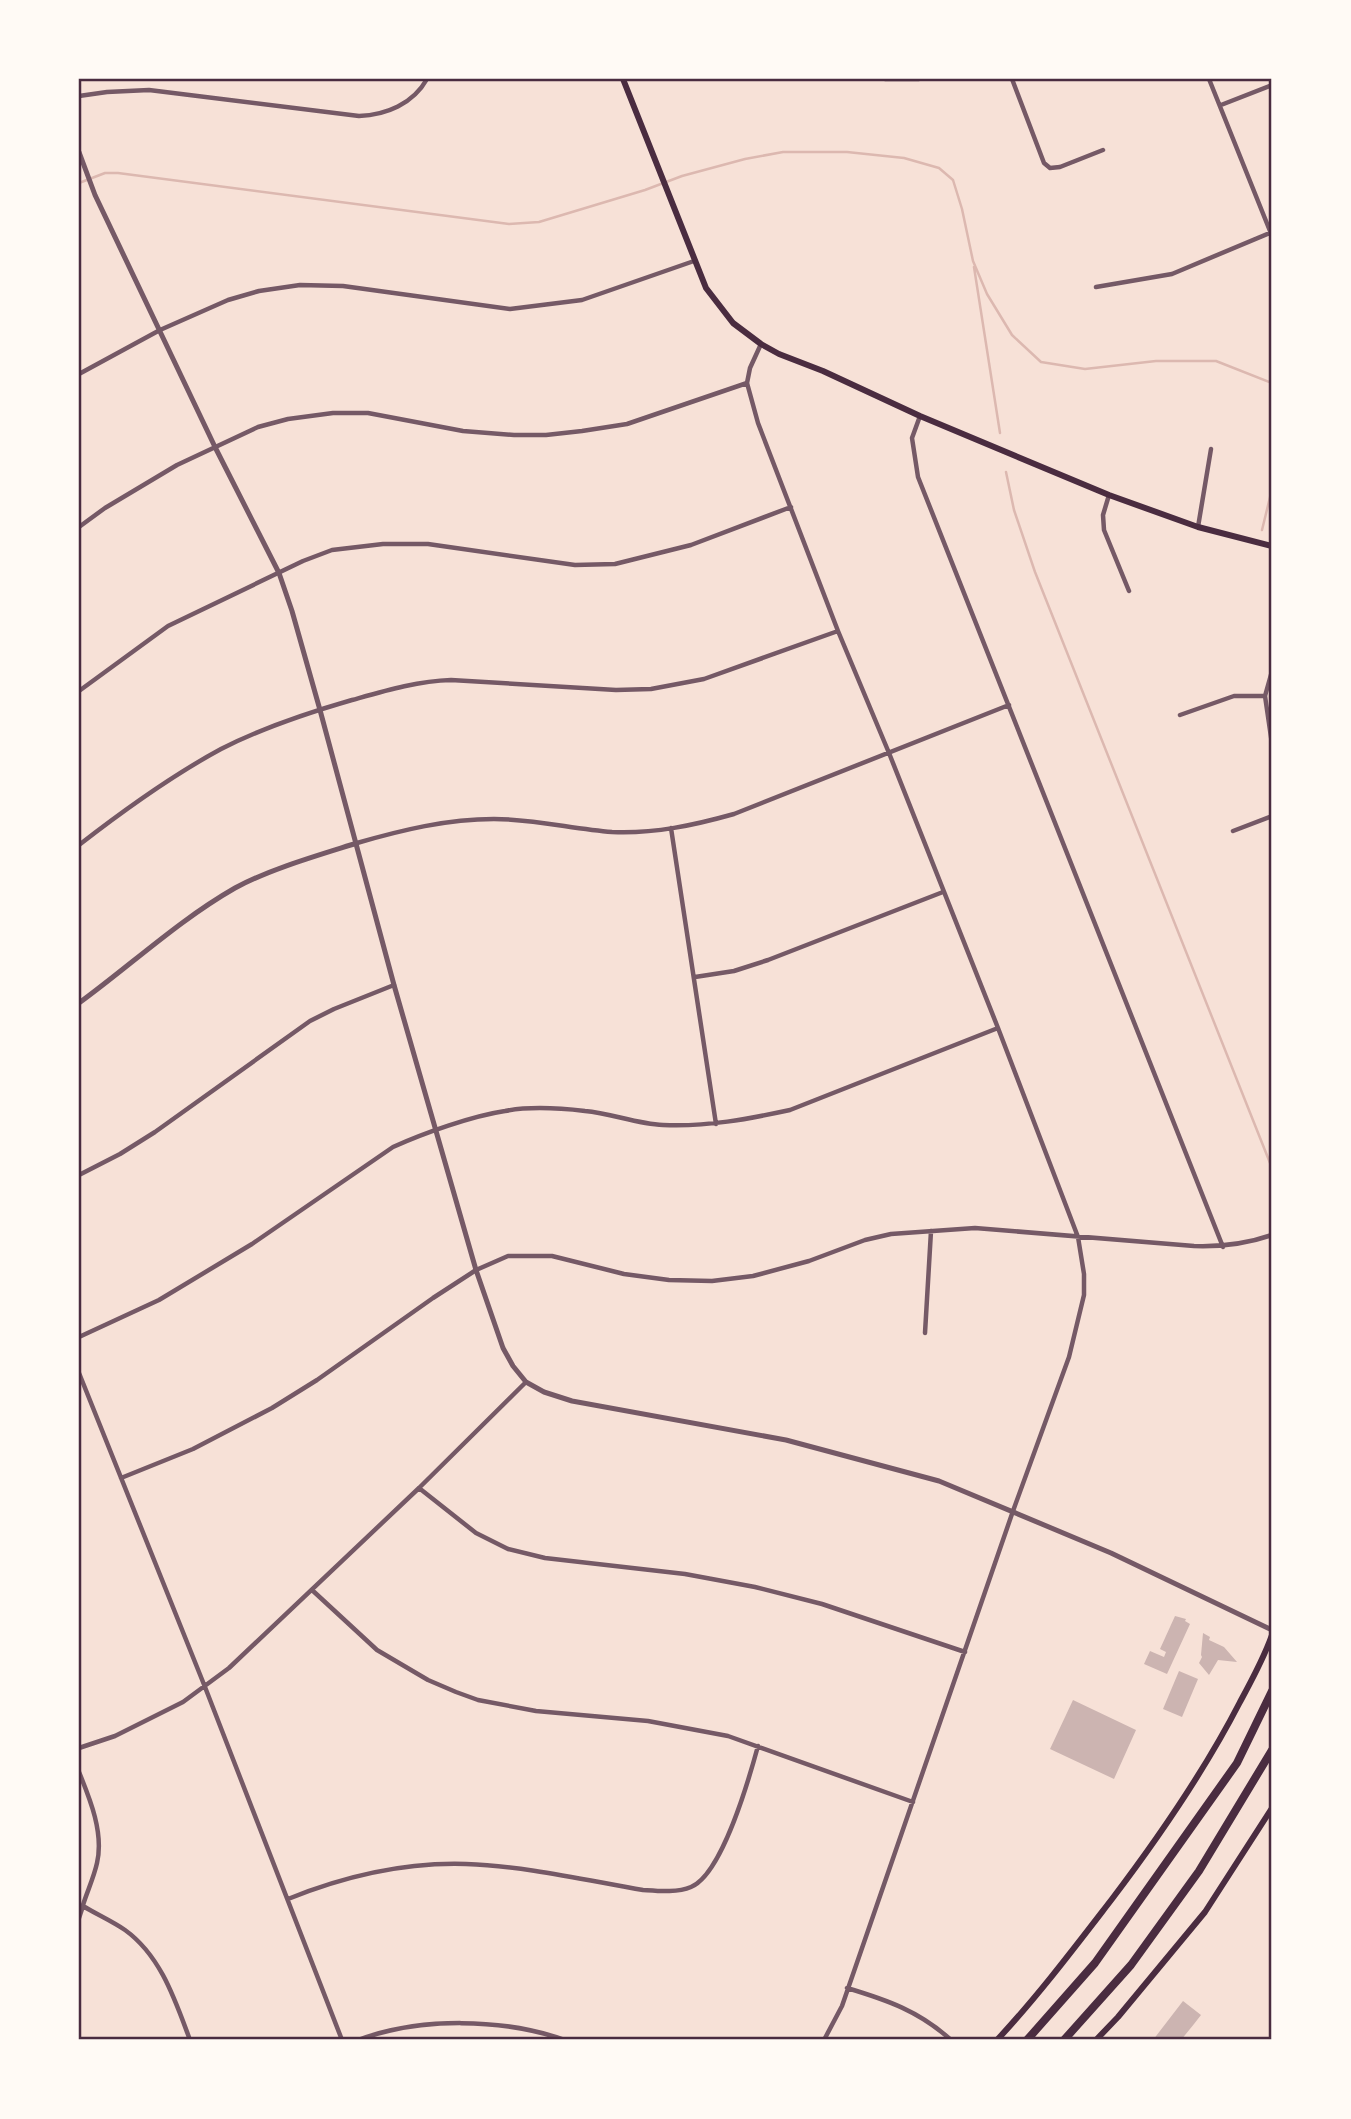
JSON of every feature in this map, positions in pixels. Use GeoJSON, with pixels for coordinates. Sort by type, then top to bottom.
{"type":"FeatureCollection","features":[{"type":"Feature","properties":{"kind":"highway"},"geometry":{"type":"LineString","coordinates":[[1027,2040],[1095,1964],[1237,1763],[1272,1691]]}},
{"type":"Feature","properties":{"kind":"highway"},"geometry":{"type":"LineString","coordinates":[[1064,2040],[1131,1965],[1199,1871],[1272,1750]]}},
{"type":"Feature","properties":{"kind":"main road"},"geometry":{"type":"LineString","coordinates":[[623,79],[706,288],[733,323],[761,344],[919,416],[1109,495],[1198,527],[1272,546]]}},
{"type":"Feature","properties":{"kind":"main road"},"geometry":{"type":"LineString","coordinates":[[997,2040],[1077,1945],[1151,1847],[1215,1751],[1265,1654],[1272,1633]]}},
{"type":"Feature","properties":{"kind":"main road"},"geometry":{"type":"LineString","coordinates":[[1096,2040],[1127,2007],[1205,1912],[1272,1808]]}},
{"type":"Feature","properties":{"kind":"street"},"geometry":{"type":"LineString","coordinates":[[79,96],[149,90],[374,116],[402,104],[416,94],[426,79]]}},
{"type":"Feature","properties":{"kind":"street"},"geometry":{"type":"LineString","coordinates":[[885,79],[919,79]]}},
{"type":"Feature","properties":{"kind":"street"},"geometry":{"type":"LineString","coordinates":[[1012,79],[1044,163],[1050,168],[1060,167],[1103,150]]}},
{"type":"Feature","properties":{"kind":"street"},"geometry":{"type":"LineString","coordinates":[[1096,287],[1172,274],[1272,233],[1209,79]]}},
{"type":"Feature","properties":{"kind":"street"},"geometry":{"type":"LineString","coordinates":[[1221,105],[1272,85]]}},
{"type":"Feature","properties":{"kind":"street"},"geometry":{"type":"LineString","coordinates":[[79,152],[96,195],[215,447],[279,573],[320,710],[394,985],[476,1270],[503,1348],[513,1366],[526,1382],[544,1392],[572,1401],[786,1440],[939,1481],[1111,1553],[1272,1633]]}},
{"type":"Feature","properties":{"kind":"street"},"geometry":{"type":"LineString","coordinates":[[79,374],[160,330],[228,300],[259,290],[300,285],[343,286],[510,309],[582,300],[694,261]]}},
{"type":"Feature","properties":{"kind":"street"},"geometry":{"type":"LineString","coordinates":[[761,344],[750,368],[747,383],[758,423],[838,631],[998,1028],[1078,1237],[1083,1259],[1084,1295],[1069,1357],[842,2006],[824,2040]]}},
{"type":"Feature","properties":{"kind":"street"},"geometry":{"type":"LineString","coordinates":[[79,527],[105,508],[177,465],[258,427],[288,419],[333,413],[368,413],[463,431],[546,435],[627,424],[747,383]]}},
{"type":"Feature","properties":{"kind":"street"},"geometry":{"type":"LineString","coordinates":[[919,416],[912,438],[918,477],[1223,1247]]}},
{"type":"Feature","properties":{"kind":"street"},"geometry":{"type":"LineString","coordinates":[[1198,527],[1211,449]]}},
{"type":"Feature","properties":{"kind":"street"},"geometry":{"type":"LineString","coordinates":[[1109,495],[1103,515],[1104,530],[1129,591]]}},
{"type":"Feature","properties":{"kind":"street"},"geometry":{"type":"LineString","coordinates":[[79,691],[168,626],[303,561],[332,550],[383,544],[428,544],[575,565],[615,564],[691,545],[791,507]]}},
{"type":"Feature","properties":{"kind":"street"},"geometry":{"type":"LineString","coordinates":[[79,845],[131,805],[222,749],[258,732],[320,710],[401,687],[451,680],[616,690],[650,689],[704,679],[838,631]]}},
{"type":"Feature","properties":{"kind":"street"},"geometry":{"type":"LineString","coordinates":[[1272,671],[1265,696],[1272,744]]}},
{"type":"Feature","properties":{"kind":"street"},"geometry":{"type":"LineString","coordinates":[[1180,715],[1234,696],[1265,696]]}},
{"type":"Feature","properties":{"kind":"street"},"geometry":{"type":"LineString","coordinates":[[79,1003],[175,928],[239,886],[295,863],[357,843],[432,824],[493,819],[612,832],[640,832],[701,823],[734,814],[1009,705]]}},
{"type":"Feature","properties":{"kind":"street"},"geometry":{"type":"LineString","coordinates":[[1233,831],[1272,816]]}},
{"type":"Feature","properties":{"kind":"street"},"geometry":{"type":"LineString","coordinates":[[671,828],[716,1124]]}},
{"type":"Feature","properties":{"kind":"street"},"geometry":{"type":"LineString","coordinates":[[695,977],[734,971],[768,960],[943,892]]}},
{"type":"Feature","properties":{"kind":"street"},"geometry":{"type":"LineString","coordinates":[[79,1175],[155,1132],[310,1021],[394,985]]}},
{"type":"Feature","properties":{"kind":"street"},"geometry":{"type":"LineString","coordinates":[[79,1337],[159,1300],[252,1244],[393,1147],[436,1130],[505,1111],[544,1108],[588,1111],[630,1121],[663,1125],[716,1124],[790,1110],[998,1028]]}},
{"type":"Feature","properties":{"kind":"street"},"geometry":{"type":"LineString","coordinates":[[121,1478],[193,1449],[272,1408],[476,1270],[508,1256],[552,1256],[624,1274],[669,1280],[712,1281],[754,1276],[891,1234],[975,1228],[1223,1247],[1272,1235]]}},
{"type":"Feature","properties":{"kind":"street"},"geometry":{"type":"LineString","coordinates":[[925,1333],[931,1231]]}},
{"type":"Feature","properties":{"kind":"street"},"geometry":{"type":"LineString","coordinates":[[79,1373],[342,2040]]}},
{"type":"Feature","properties":{"kind":"street"},"geometry":{"type":"LineString","coordinates":[[79,1748],[115,1736],[183,1702],[229,1668],[419,1488],[526,1382]]}},
{"type":"Feature","properties":{"kind":"street"},"geometry":{"type":"LineString","coordinates":[[419,1488],[476,1533],[508,1549],[545,1558],[685,1574],[755,1587],[822,1604],[965,1652]]}},
{"type":"Feature","properties":{"kind":"street"},"geometry":{"type":"LineString","coordinates":[[312,1590],[377,1650],[428,1680],[467,1696],[536,1711],[605,1716],[689,1727],[728,1736],[913,1802]]}},
{"type":"Feature","properties":{"kind":"street"},"geometry":{"type":"LineString","coordinates":[[288,1899],[370,1872],[467,1864],[522,1870],[643,1890],[691,1887],[709,1872],[728,1835],[758,1746]]}},
{"type":"Feature","properties":{"kind":"street"},"geometry":{"type":"LineString","coordinates":[[79,1772],[89,1796],[98,1840],[97,1861],[79,1918]]}},
{"type":"Feature","properties":{"kind":"street"},"geometry":{"type":"LineString","coordinates":[[83,1906],[125,1931],[154,1959],[176,2003],[190,2040]]}},
{"type":"Feature","properties":{"kind":"street"},"geometry":{"type":"LineString","coordinates":[[848,1988],[889,2000],[921,2018],[951,2040]]}},
{"type":"Feature","properties":{"kind":"street"},"geometry":{"type":"LineString","coordinates":[[358,2040],[411,2025],[436,2024],[500,2026],[565,2040]]}},
{"type":"Feature","properties":{"kind":"building"},"geometry":{"type":"Polygon","coordinates":[[[1175,1616],[1186,1619],[1190,1624],[1167,1674],[1144,1664],[1150,1651],[1164,1657],[1166,1652],[1160,1649],[1175,1616]]]}},
{"type":"Feature","properties":{"kind":"building"},"geometry":{"type":"Polygon","coordinates":[[[1203,1633],[1210,1637],[1209,1640],[1224,1647],[1237,1662],[1218,1660],[1209,1675],[1199,1663],[1202,1657],[1203,1633]]]}},
{"type":"Feature","properties":{"kind":"building"},"geometry":{"type":"Polygon","coordinates":[[[1179,1671],[1198,1679],[1182,1717],[1163,1709],[1179,1671]]]}},
{"type":"Feature","properties":{"kind":"building"},"geometry":{"type":"Polygon","coordinates":[[[1073,1700],[1136,1730],[1114,1779],[1050,1749],[1073,1700]]]}},
{"type":"Feature","properties":{"kind":"building"},"geometry":{"type":"Polygon","coordinates":[[[1183,2001],[1201,2015],[1181,2040],[1153,2040],[1183,2001]]]}},
{"type":"Feature","properties":{"kind":"waterway"},"geometry":{"type":"LineString","coordinates":[[79,183],[105,173],[118,173],[509,224],[539,222],[682,176],[783,152],[847,152],[904,158],[939,168],[953,180],[973,261],[987,294],[1012,335],[1041,362],[1085,369],[1156,361],[1216,361],[1272,383]]}},
{"type":"Feature","properties":{"kind":"waterway"},"geometry":{"type":"LineString","coordinates":[[974,267],[1000,433]]}},
{"type":"Feature","properties":{"kind":"waterway"},"geometry":{"type":"LineString","coordinates":[[1006,472],[1014,510],[1035,572],[1272,1168]]}},
{"type":"Feature","properties":{"kind":"waterway"},"geometry":{"type":"LineString","coordinates":[[1262,530],[1272,489]]}}]}
